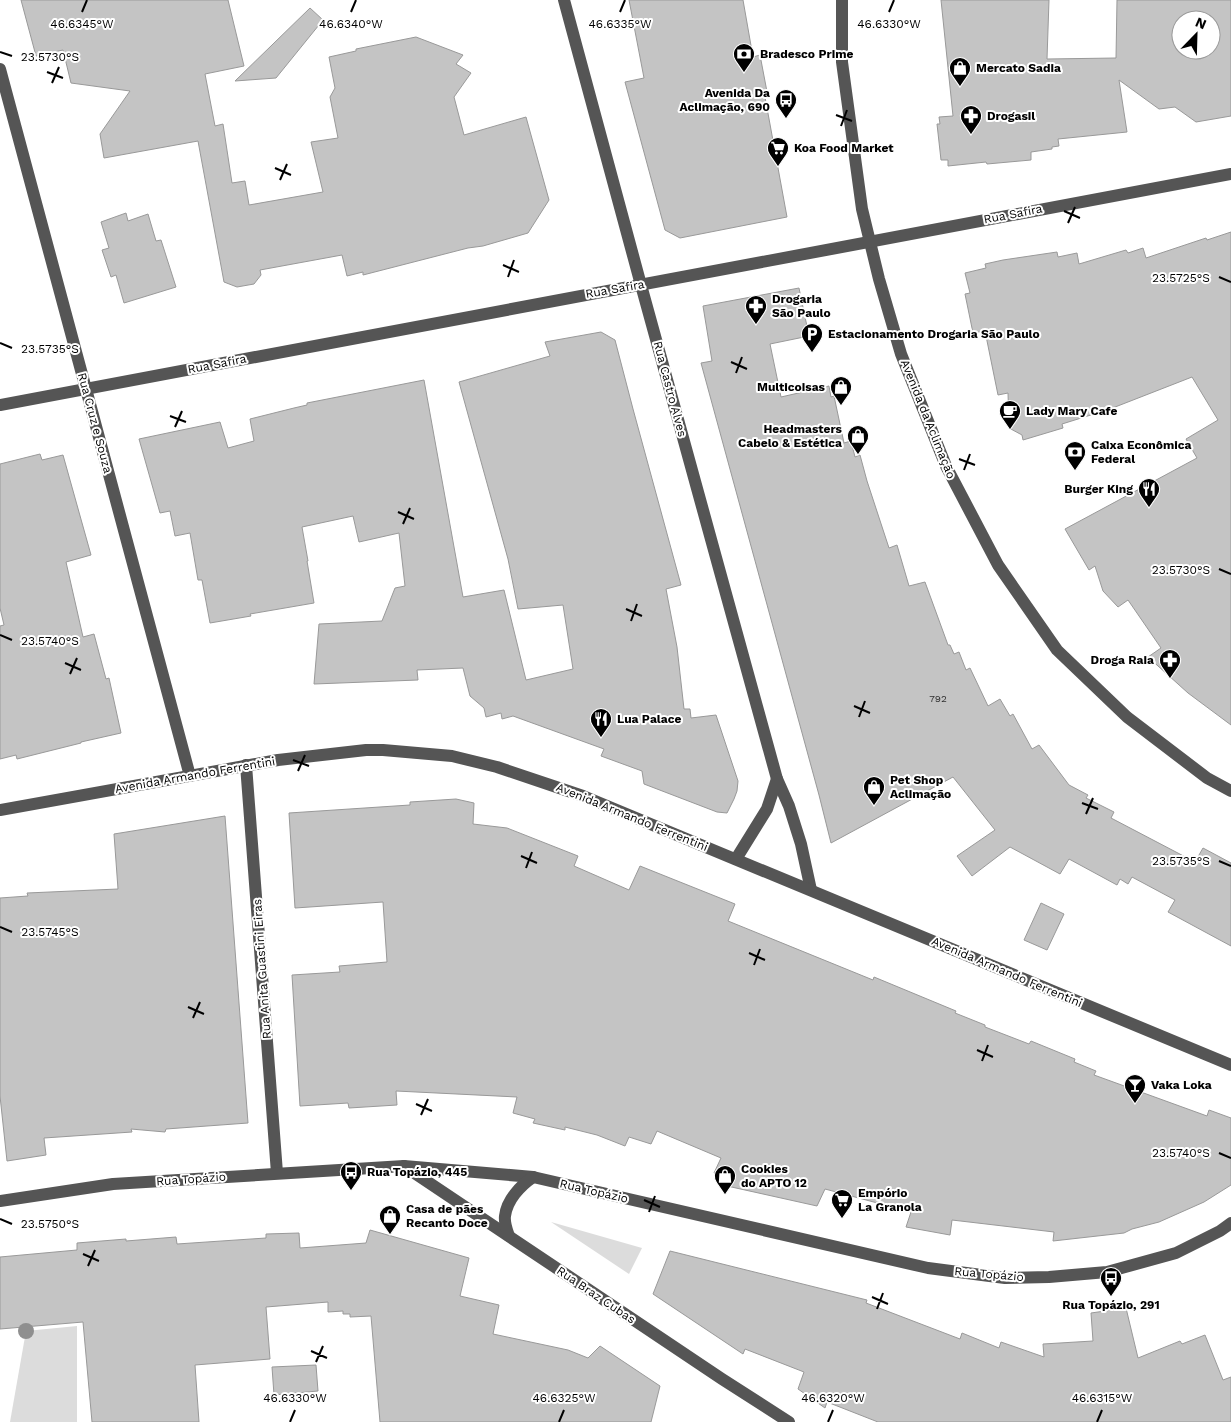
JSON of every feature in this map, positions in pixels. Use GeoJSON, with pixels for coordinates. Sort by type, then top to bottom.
{"type":"FeatureCollection","features":[{"type":"Feature","properties":{"kind":"street","name":"Rua Castro Alves"},"geometry":{"type":"LineString","coordinates":[[564,0],[776,779],[789,806],[801,844],[812,890]]}},
{"type":"Feature","properties":{"kind":"street","name":"Avenida da Aclimação"},"geometry":{"type":"LineString","coordinates":[[842,0],[842,62],[862,209],[878,279],[901,354],[946,466],[998,565],[1058,650],[1127,717],[1207,778],[1231,791]]}},
{"type":"Feature","properties":{"kind":"street","name":"Rua Cruz e Souza"},"geometry":{"type":"LineString","coordinates":[[0,70],[190,776]]}},
{"type":"Feature","properties":{"kind":"street","name":"Rua Safira"},"geometry":{"type":"LineString","coordinates":[[0,405],[1231,174]]}},
{"type":"Feature","properties":{"kind":"street","name":"Avenida Armando Ferrentini"},"geometry":{"type":"LineString","coordinates":[[0,810],[246,765],[300,757],[366,750],[452,756],[497,767],[576,793],[1231,1065]]}},
{"type":"Feature","properties":{"kind":"street","name":"Rua Anita Guastini Eiras"},"geometry":{"type":"LineString","coordinates":[[246,765],[277,1173]]}},
{"type":"Feature","properties":{"kind":"street"},"geometry":{"type":"LineString","coordinates":[[736,860],[767,809],[776,779]]}},
{"type":"Feature","properties":{"kind":"street","name":"Rua Topázio"},"geometry":{"type":"LineString","coordinates":[[0,1201],[113,1184],[404,1166],[533,1177],[928,1268],[1005,1278],[1049,1277],[1107,1272],[1176,1253],[1220,1231],[1231,1223]]}},
{"type":"Feature","properties":{"kind":"street","name":"Rua Braz Cubas"},"geometry":{"type":"LineString","coordinates":[[404,1166],[789,1422]]}},
{"type":"Feature","properties":{"kind":"street"},"geometry":{"type":"LineString","coordinates":[[509,1236],[505,1216],[511,1201],[520,1186],[533,1177]]}},
{"type":"Feature","properties":{"kind":"shaded area"},"geometry":{"type":"Polygon","coordinates":[[[551,1222],[642,1248],[629,1274],[551,1222]]]}},
{"type":"Feature","properties":{"kind":"shaded area"},"geometry":{"type":"Polygon","coordinates":[[[77,1326],[77,1422],[10,1422],[26,1331],[77,1326]]]}},
{"type":"Feature","properties":{"kind":"building"},"geometry":{"type":"Polygon","coordinates":[[[21,0],[228,0],[244,66],[205,74],[215,126],[223,124],[232,183],[245,181],[249,205],[323,192],[311,142],[338,138],[330,97],[335,88],[329,57],[356,51],[356,49],[416,37],[463,55],[456,64],[471,73],[454,97],[464,135],[526,117],[549,200],[528,233],[483,246],[468,248],[363,275],[363,272],[347,276],[342,255],[260,270],[261,275],[254,284],[237,287],[224,282],[198,141],[104,158],[100,134],[130,91],[71,83],[63,50],[36,56],[21,0]]]}},
{"type":"Feature","properties":{"kind":"building"},"geometry":{"type":"Polygon","coordinates":[[[629,0],[743,0],[753,57],[760,55],[768,97],[765,97],[787,217],[680,238],[665,230],[625,82],[644,78],[629,0]]]}},
{"type":"Feature","properties":{"kind":"building"},"geometry":{"type":"Polygon","coordinates":[[[941,0],[1049,0],[1047,59],[1116,58],[1117,0],[1231,0],[1231,116],[1196,122],[1175,107],[1159,109],[1119,80],[1127,132],[1058,139],[1059,146],[1031,152],[1031,160],[948,166],[948,160],[941,160],[937,124],[940,124],[939,117],[953,116],[941,0]]]}},
{"type":"Feature","properties":{"kind":"building"},"geometry":{"type":"Polygon","coordinates":[[[310,8],[323,20],[276,78],[235,81],[310,8]]]}},
{"type":"Feature","properties":{"kind":"building"},"geometry":{"type":"Polygon","coordinates":[[[126,213],[128,221],[148,214],[156,241],[161,240],[176,287],[124,303],[116,275],[111,277],[102,250],[109,248],[101,222],[126,213]]]}},
{"type":"Feature","properties":{"kind":"building"},"geometry":{"type":"Polygon","coordinates":[[[1231,232],[1231,725],[1188,693],[1148,657],[1161,648],[1128,600],[1118,607],[1103,591],[1095,566],[1089,570],[1065,529],[1197,458],[1186,439],[1218,420],[1192,377],[1110,409],[1062,424],[1063,428],[1023,440],[1022,435],[1009,428],[1008,393],[998,395],[985,331],[973,333],[965,294],[970,293],[965,273],[986,268],[985,264],[1057,252],[1058,257],[1077,253],[1079,264],[1126,250],[1128,253],[1143,248],[1146,258],[1206,238],[1207,240],[1231,232]]]}},
{"type":"Feature","properties":{"kind":"building"},"geometry":{"type":"Polygon","coordinates":[[[799,288],[809,336],[770,344],[781,397],[829,386],[831,397],[834,396],[844,443],[851,441],[855,457],[860,455],[889,548],[897,545],[909,586],[925,582],[948,645],[950,645],[954,654],[959,652],[966,670],[970,668],[988,706],[1000,699],[1010,716],[1013,714],[1032,749],[1039,745],[1069,785],[1088,795],[1086,798],[1114,812],[1111,818],[1195,862],[1203,848],[1231,863],[1231,946],[1168,912],[1175,900],[1132,877],[1128,884],[1120,879],[1117,885],[1069,859],[1060,874],[1010,847],[972,876],[957,856],[995,830],[953,777],[831,843],[701,363],[712,361],[703,306],[799,288]]]}},
{"type":"Feature","properties":{"kind":"building"},"geometry":{"type":"Polygon","coordinates":[[[601,332],[615,340],[681,585],[666,589],[677,647],[684,709],[690,709],[691,718],[716,715],[738,781],[737,791],[727,813],[717,812],[644,784],[642,771],[601,756],[604,749],[513,716],[502,719],[501,713],[486,717],[484,708],[470,696],[463,668],[417,670],[418,680],[314,684],[319,624],[382,621],[395,588],[405,586],[399,533],[359,542],[353,516],[302,527],[314,603],[210,623],[202,580],[198,580],[190,533],[175,536],[170,511],[160,513],[139,439],[220,422],[228,448],[254,441],[250,419],[307,405],[307,403],[424,380],[463,597],[504,590],[526,680],[573,669],[563,605],[518,609],[508,559],[459,382],[550,356],[545,342],[601,332]]]}},
{"type":"Feature","properties":{"kind":"building"},"geometry":{"type":"Polygon","coordinates":[[[40,454],[42,460],[63,455],[91,555],[66,562],[83,637],[94,634],[106,679],[109,678],[121,733],[17,759],[16,755],[0,759],[0,626],[4,625],[0,608],[0,464],[40,454]]]}},
{"type":"Feature","properties":{"kind":"building"},"geometry":{"type":"Polygon","coordinates":[[[456,799],[474,803],[473,824],[507,828],[578,856],[574,866],[629,890],[640,866],[735,904],[728,921],[873,980],[874,977],[956,1011],[955,1013],[985,1025],[985,1027],[1029,1044],[1031,1041],[1075,1059],[1074,1062],[1096,1071],[1094,1075],[1207,1116],[1209,1110],[1231,1118],[1231,1185],[1204,1202],[1159,1222],[1124,1233],[1053,1241],[1054,1232],[952,1220],[950,1235],[906,1227],[911,1212],[825,1189],[817,1206],[727,1186],[730,1180],[714,1173],[721,1158],[657,1131],[651,1144],[629,1137],[625,1146],[597,1135],[565,1127],[565,1130],[533,1123],[535,1119],[513,1113],[517,1097],[396,1091],[397,1105],[349,1108],[348,1103],[300,1106],[292,975],[340,972],[339,966],[387,962],[383,902],[295,908],[289,813],[410,805],[410,802],[456,799]]]}},
{"type":"Feature","properties":{"kind":"building"},"geometry":{"type":"Polygon","coordinates":[[[225,816],[248,1123],[166,1129],[165,1132],[131,1129],[132,1132],[44,1138],[46,1155],[7,1161],[0,1096],[0,898],[28,896],[27,893],[118,889],[114,834],[225,816]]]}},
{"type":"Feature","properties":{"kind":"building"},"geometry":{"type":"Polygon","coordinates":[[[1041,903],[1064,914],[1047,950],[1024,940],[1041,903]]]}},
{"type":"Feature","properties":{"kind":"building"},"geometry":{"type":"Polygon","coordinates":[[[370,1230],[469,1258],[460,1296],[499,1305],[493,1334],[568,1350],[588,1358],[600,1346],[660,1386],[651,1422],[380,1422],[371,1316],[350,1317],[350,1314],[343,1314],[343,1311],[328,1312],[328,1302],[266,1307],[270,1359],[195,1365],[199,1422],[92,1422],[83,1322],[0,1329],[0,1257],[77,1250],[77,1243],[126,1239],[126,1241],[176,1237],[177,1244],[266,1238],[266,1234],[299,1233],[300,1248],[366,1243],[370,1230]]]}},
{"type":"Feature","properties":{"kind":"building"},"geometry":{"type":"Polygon","coordinates":[[[670,1251],[867,1300],[866,1303],[960,1339],[962,1333],[999,1348],[1001,1342],[1044,1357],[1043,1344],[1093,1341],[1091,1313],[1126,1308],[1138,1358],[1180,1341],[1182,1344],[1205,1335],[1223,1380],[1231,1377],[1231,1422],[878,1422],[827,1402],[825,1408],[798,1389],[804,1372],[745,1349],[743,1354],[653,1294],[670,1251]]]}},
{"type":"Feature","properties":{"kind":"building"},"geometry":{"type":"Polygon","coordinates":[[[316,1365],[318,1391],[274,1395],[272,1367],[316,1365]]]}},
{"type":"Feature","properties":{"kind":"place","name":"Bradesco Prime"},"geometry":{"type":"Point","coordinates":[744,73]}},
{"type":"Feature","properties":{"kind":"place","name":"Mercato Sadia"},"geometry":{"type":"Point","coordinates":[960,87]}},
{"type":"Feature","properties":{"kind":"place","name":"Avenida Da Aclimação, 690"},"geometry":{"type":"Point","coordinates":[786,119]}},
{"type":"Feature","properties":{"kind":"place","name":"Drogasil"},"geometry":{"type":"Point","coordinates":[971,135]}},
{"type":"Feature","properties":{"kind":"place","name":"Koa Food Market"},"geometry":{"type":"Point","coordinates":[778,167]}},
{"type":"Feature","properties":{"kind":"place","name":"Drogaria São Paulo"},"geometry":{"type":"Point","coordinates":[756,325]}},
{"type":"Feature","properties":{"kind":"place","name":"Estacionamento Drogaria São Paulo"},"geometry":{"type":"Point","coordinates":[812,353]}},
{"type":"Feature","properties":{"kind":"place","name":"Multicoisas"},"geometry":{"type":"Point","coordinates":[841,406]}},
{"type":"Feature","properties":{"kind":"place","name":"Lady Mary Cafe"},"geometry":{"type":"Point","coordinates":[1010,430]}},
{"type":"Feature","properties":{"kind":"place","name":"Headmasters Cabelo & Estética"},"geometry":{"type":"Point","coordinates":[858,455]}},
{"type":"Feature","properties":{"kind":"place","name":"Caixa Econômica Federal"},"geometry":{"type":"Point","coordinates":[1075,471]}},
{"type":"Feature","properties":{"kind":"place","name":"Burger King"},"geometry":{"type":"Point","coordinates":[1149,508]}},
{"type":"Feature","properties":{"kind":"place","name":"Droga Raia"},"geometry":{"type":"Point","coordinates":[1170,679]}},
{"type":"Feature","properties":{"kind":"place","name":"Lua Palace"},"geometry":{"type":"Point","coordinates":[601,738]}},
{"type":"Feature","properties":{"kind":"place","name":"Pet Shop Aclimação"},"geometry":{"type":"Point","coordinates":[874,806]}},
{"type":"Feature","properties":{"kind":"place","name":"Vaka Loka"},"geometry":{"type":"Point","coordinates":[1135,1104]}},
{"type":"Feature","properties":{"kind":"place","name":"Rua Topázio, 445"},"geometry":{"type":"Point","coordinates":[351,1191]}},
{"type":"Feature","properties":{"kind":"place","name":"Cookies do APTO 12"},"geometry":{"type":"Point","coordinates":[725,1195]}},
{"type":"Feature","properties":{"kind":"place","name":"Empório La Granola"},"geometry":{"type":"Point","coordinates":[842,1219]}},
{"type":"Feature","properties":{"kind":"place","name":"Casa de pães Recanto Doce"},"geometry":{"type":"Point","coordinates":[390,1235]}},
{"type":"Feature","properties":{"kind":"place","name":"Rua Topázio, 291"},"geometry":{"type":"Point","coordinates":[1111,1297]}}]}
